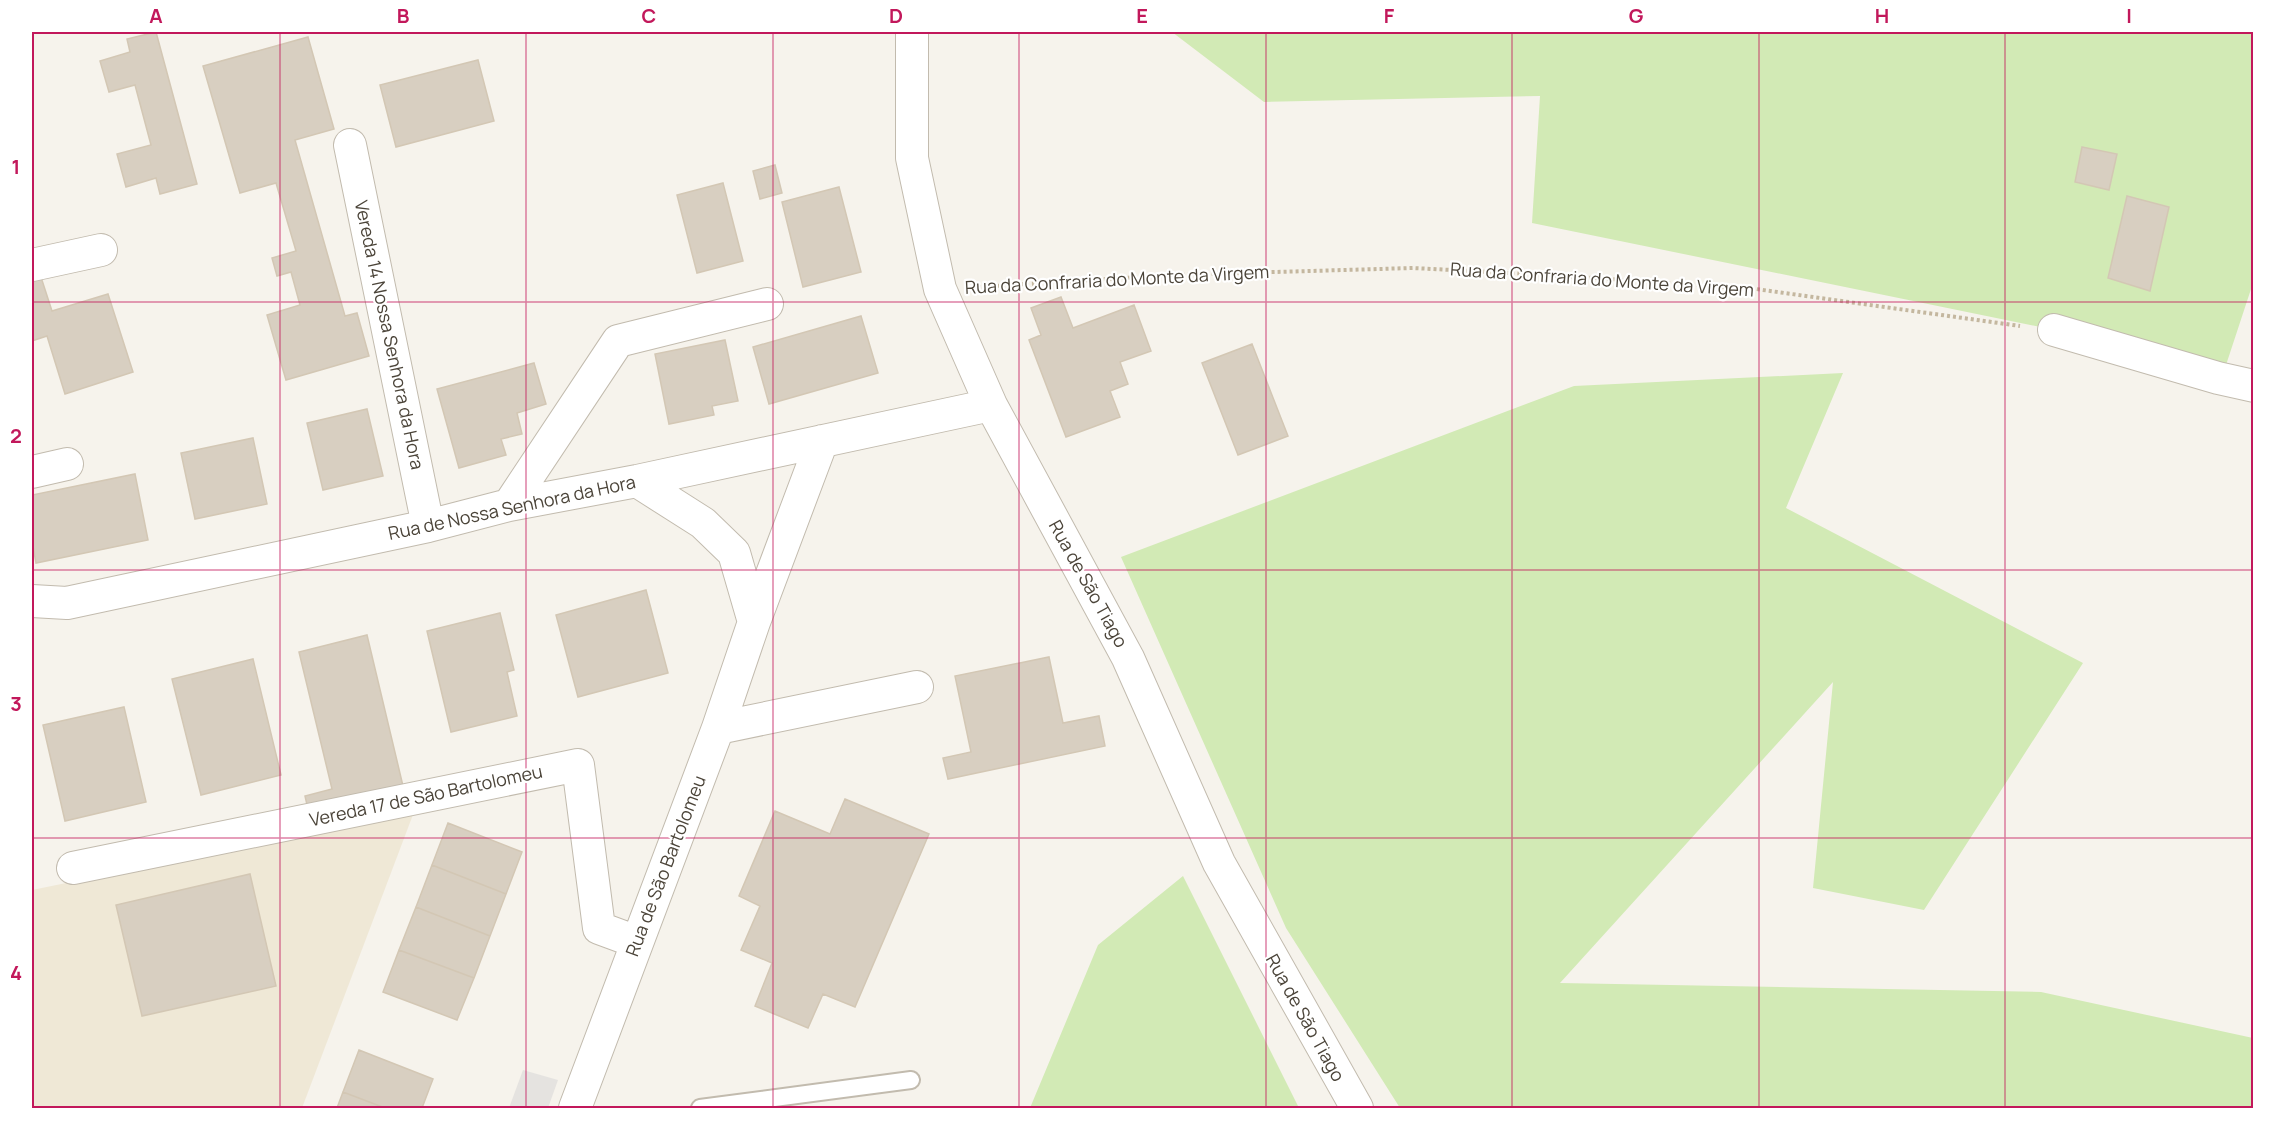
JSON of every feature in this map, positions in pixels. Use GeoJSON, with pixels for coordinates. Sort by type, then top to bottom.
{"type":"FeatureCollection","features":[{"type":"Feature","properties":{"kind":"street","name":"Rua de São Tiago"},"geometry":{"type":"LineString","coordinates":[[912,32],[912,158],[940,289],[992,405],[1128,658],[1219,862],[1358,1108]]}},
{"type":"Feature","properties":{"kind":"street","name":"Vereda 14 Nossa Senhora da Hora"},"geometry":{"type":"LineString","coordinates":[[350,145],[428,525]]}},
{"type":"Feature","properties":{"kind":"street"},"geometry":{"type":"LineString","coordinates":[[32,264],[101,250]]}},
{"type":"Feature","properties":{"kind":"street"},"geometry":{"type":"LineString","coordinates":[[509,505],[618,341],[767,304]]}},
{"type":"Feature","properties":{"kind":"street"},"geometry":{"type":"LineString","coordinates":[[2054,330],[2253,386]]}},
{"type":"Feature","properties":{"kind":"street","name":"Rua de Nossa Senhora da Hora"},"geometry":{"type":"LineString","coordinates":[[32,601],[67,603],[428,525],[509,505],[637,481],[992,405]]}},
{"type":"Feature","properties":{"kind":"street","name":"Rua de São Bartolomeu"},"geometry":{"type":"LineString","coordinates":[[575,1108],[718,728],[754,622],[822,441]]}},
{"type":"Feature","properties":{"kind":"street"},"geometry":{"type":"LineString","coordinates":[[32,472],[67,464]]}},
{"type":"Feature","properties":{"kind":"street"},"geometry":{"type":"LineString","coordinates":[[637,481],[703,523],[734,553],[754,622]]}},
{"type":"Feature","properties":{"kind":"street"},"geometry":{"type":"LineString","coordinates":[[718,728],[917,687]]}},
{"type":"Feature","properties":{"kind":"street","name":"Vereda 17 de São Bartolomeu"},"geometry":{"type":"LineString","coordinates":[[73,868],[578,765],[599,928],[637,942]]}},
{"type":"Feature","properties":{"kind":"lane"},"geometry":{"type":"LineString","coordinates":[[700,1108],[911,1080]]}},
{"type":"Feature","properties":{"kind":"path","name":"Rua da Confraria do Monte da Virgem"},"geometry":{"type":"LineString","coordinates":[[940,289],[1172,275],[1413,268],[1549,274],[1756,289],[2054,330]]}},
{"type":"Feature","properties":{"kind":"shaded area"},"geometry":{"type":"Polygon","coordinates":[[[414,812],[302,1108],[32,1108],[32,890],[414,812]]]}},
{"type":"Feature","properties":{"kind":"shaded area"},"geometry":{"type":"Polygon","coordinates":[[[523,1070],[558,1080],[548,1108],[509,1108],[523,1070]]]}},
{"type":"Feature","properties":{"kind":"green space"},"geometry":{"type":"Polygon","coordinates":[[[1172,32],[2253,32],[2253,283],[2226,365],[1532,223],[1540,96],[1264,102],[1172,32]]]}},
{"type":"Feature","properties":{"kind":"green space"},"geometry":{"type":"Polygon","coordinates":[[[1843,373],[1786,508],[2083,663],[1924,910],[1813,888],[1833,682],[1560,983],[2041,992],[2253,1038],[2253,1108],[1400,1108],[1286,928],[1121,557],[1574,386],[1843,373]]]}},
{"type":"Feature","properties":{"kind":"green space"},"geometry":{"type":"Polygon","coordinates":[[[1183,876],[1299,1108],[1030,1108],[1098,945],[1183,876]]]}},
{"type":"Feature","properties":{"kind":"building"},"geometry":{"type":"Polygon","coordinates":[[[156,32],[197,184],[160,194],[156,178],[126,187],[117,154],[151,145],[135,85],[109,92],[100,61],[130,52],[127,39],[156,32]]]}},
{"type":"Feature","properties":{"kind":"building"},"geometry":{"type":"Polygon","coordinates":[[[308,37],[334,129],[295,140],[345,316],[357,313],[369,356],[286,380],[267,315],[300,305],[291,272],[277,276],[272,258],[296,251],[276,183],[240,193],[203,66],[308,37]]]}},
{"type":"Feature","properties":{"kind":"building"},"geometry":{"type":"Polygon","coordinates":[[[478,60],[494,121],[396,147],[380,85],[478,60]]]}},
{"type":"Feature","properties":{"kind":"building"},"geometry":{"type":"Polygon","coordinates":[[[2082,147],[2117,154],[2109,190],[2075,182],[2082,147]]]}},
{"type":"Feature","properties":{"kind":"building"},"geometry":{"type":"Polygon","coordinates":[[[775,165],[782,193],[760,199],[753,171],[775,165]]]}},
{"type":"Feature","properties":{"kind":"building"},"geometry":{"type":"Polygon","coordinates":[[[723,183],[743,261],[697,273],[677,195],[723,183]]]}},
{"type":"Feature","properties":{"kind":"building"},"geometry":{"type":"Polygon","coordinates":[[[839,187],[861,272],[803,287],[782,202],[839,187]]]}},
{"type":"Feature","properties":{"kind":"building"},"geometry":{"type":"Polygon","coordinates":[[[2127,196],[2169,207],[2150,291],[2108,278],[2127,196]]]}},
{"type":"Feature","properties":{"kind":"building"},"geometry":{"type":"Polygon","coordinates":[[[39,271],[52,311],[108,294],[133,372],[65,394],[47,336],[32,341],[32,274],[39,271]]]}},
{"type":"Feature","properties":{"kind":"building"},"geometry":{"type":"Polygon","coordinates":[[[1061,297],[1073,328],[1134,305],[1151,351],[1120,362],[1128,384],[1110,391],[1120,417],[1066,437],[1029,340],[1041,335],[1031,308],[1061,297]]]}},
{"type":"Feature","properties":{"kind":"building"},"geometry":{"type":"Polygon","coordinates":[[[861,316],[878,373],[769,404],[753,347],[861,316]]]}},
{"type":"Feature","properties":{"kind":"building"},"geometry":{"type":"Polygon","coordinates":[[[725,340],[738,401],[712,406],[714,415],[669,424],[655,354],[725,340]]]}},
{"type":"Feature","properties":{"kind":"building"},"geometry":{"type":"Polygon","coordinates":[[[1252,344],[1288,436],[1238,455],[1202,363],[1252,344]]]}},
{"type":"Feature","properties":{"kind":"building"},"geometry":{"type":"Polygon","coordinates":[[[534,363],[546,404],[517,413],[522,434],[501,439],[506,455],[459,468],[437,389],[534,363]]]}},
{"type":"Feature","properties":{"kind":"building"},"geometry":{"type":"Polygon","coordinates":[[[367,409],[383,476],[323,490],[307,423],[367,409]]]}},
{"type":"Feature","properties":{"kind":"building"},"geometry":{"type":"Polygon","coordinates":[[[253,438],[267,504],[195,519],[181,453],[253,438]]]}},
{"type":"Feature","properties":{"kind":"building"},"geometry":{"type":"Polygon","coordinates":[[[135,474],[148,540],[36,563],[32,541],[32,495],[135,474]]]}},
{"type":"Feature","properties":{"kind":"building"},"geometry":{"type":"Polygon","coordinates":[[[646,590],[668,673],[578,697],[556,615],[646,590]]]}},
{"type":"Feature","properties":{"kind":"building"},"geometry":{"type":"Polygon","coordinates":[[[500,613],[514,670],[507,672],[517,716],[451,732],[427,631],[500,613]]]}},
{"type":"Feature","properties":{"kind":"building"},"geometry":{"type":"Polygon","coordinates":[[[367,635],[403,786],[308,809],[305,796],[332,789],[299,652],[367,635]]]}},
{"type":"Feature","properties":{"kind":"building"},"geometry":{"type":"Polygon","coordinates":[[[1049,657],[1063,723],[1099,716],[1105,746],[948,779],[943,758],[971,752],[955,676],[1049,657]]]}},
{"type":"Feature","properties":{"kind":"building"},"geometry":{"type":"Polygon","coordinates":[[[253,659],[281,775],[201,795],[172,679],[253,659]]]}},
{"type":"Feature","properties":{"kind":"building"},"geometry":{"type":"Polygon","coordinates":[[[124,707],[146,802],[65,821],[43,725],[124,707]]]}},
{"type":"Feature","properties":{"kind":"building"},"geometry":{"type":"Polygon","coordinates":[[[845,799],[929,834],[855,1007],[823,994],[808,1028],[755,1006],[772,963],[741,950],[760,906],[739,896],[775,811],[830,834],[845,799]]]}},
{"type":"Feature","properties":{"kind":"building"},"geometry":{"type":"Polygon","coordinates":[[[448,823],[522,852],[506,894],[432,865],[448,823]]]}},
{"type":"Feature","properties":{"kind":"building"},"geometry":{"type":"Polygon","coordinates":[[[432,865],[506,894],[490,936],[416,907],[432,865]]]}},
{"type":"Feature","properties":{"kind":"building"},"geometry":{"type":"Polygon","coordinates":[[[250,874],[276,986],[142,1016],[116,905],[250,874]]]}},
{"type":"Feature","properties":{"kind":"building"},"geometry":{"type":"Polygon","coordinates":[[[416,907],[490,936],[474,978],[399,950],[416,907]]]}},
{"type":"Feature","properties":{"kind":"building"},"geometry":{"type":"Polygon","coordinates":[[[399,950],[474,978],[457,1020],[383,992],[399,950]]]}},
{"type":"Feature","properties":{"kind":"building"},"geometry":{"type":"Polygon","coordinates":[[[359,1050],[433,1079],[422,1108],[385,1108],[343,1092],[359,1050]]]}},
{"type":"Feature","properties":{"kind":"building"},"geometry":{"type":"Polygon","coordinates":[[[343,1092],[385,1108],[337,1108],[343,1092]]]}}]}
